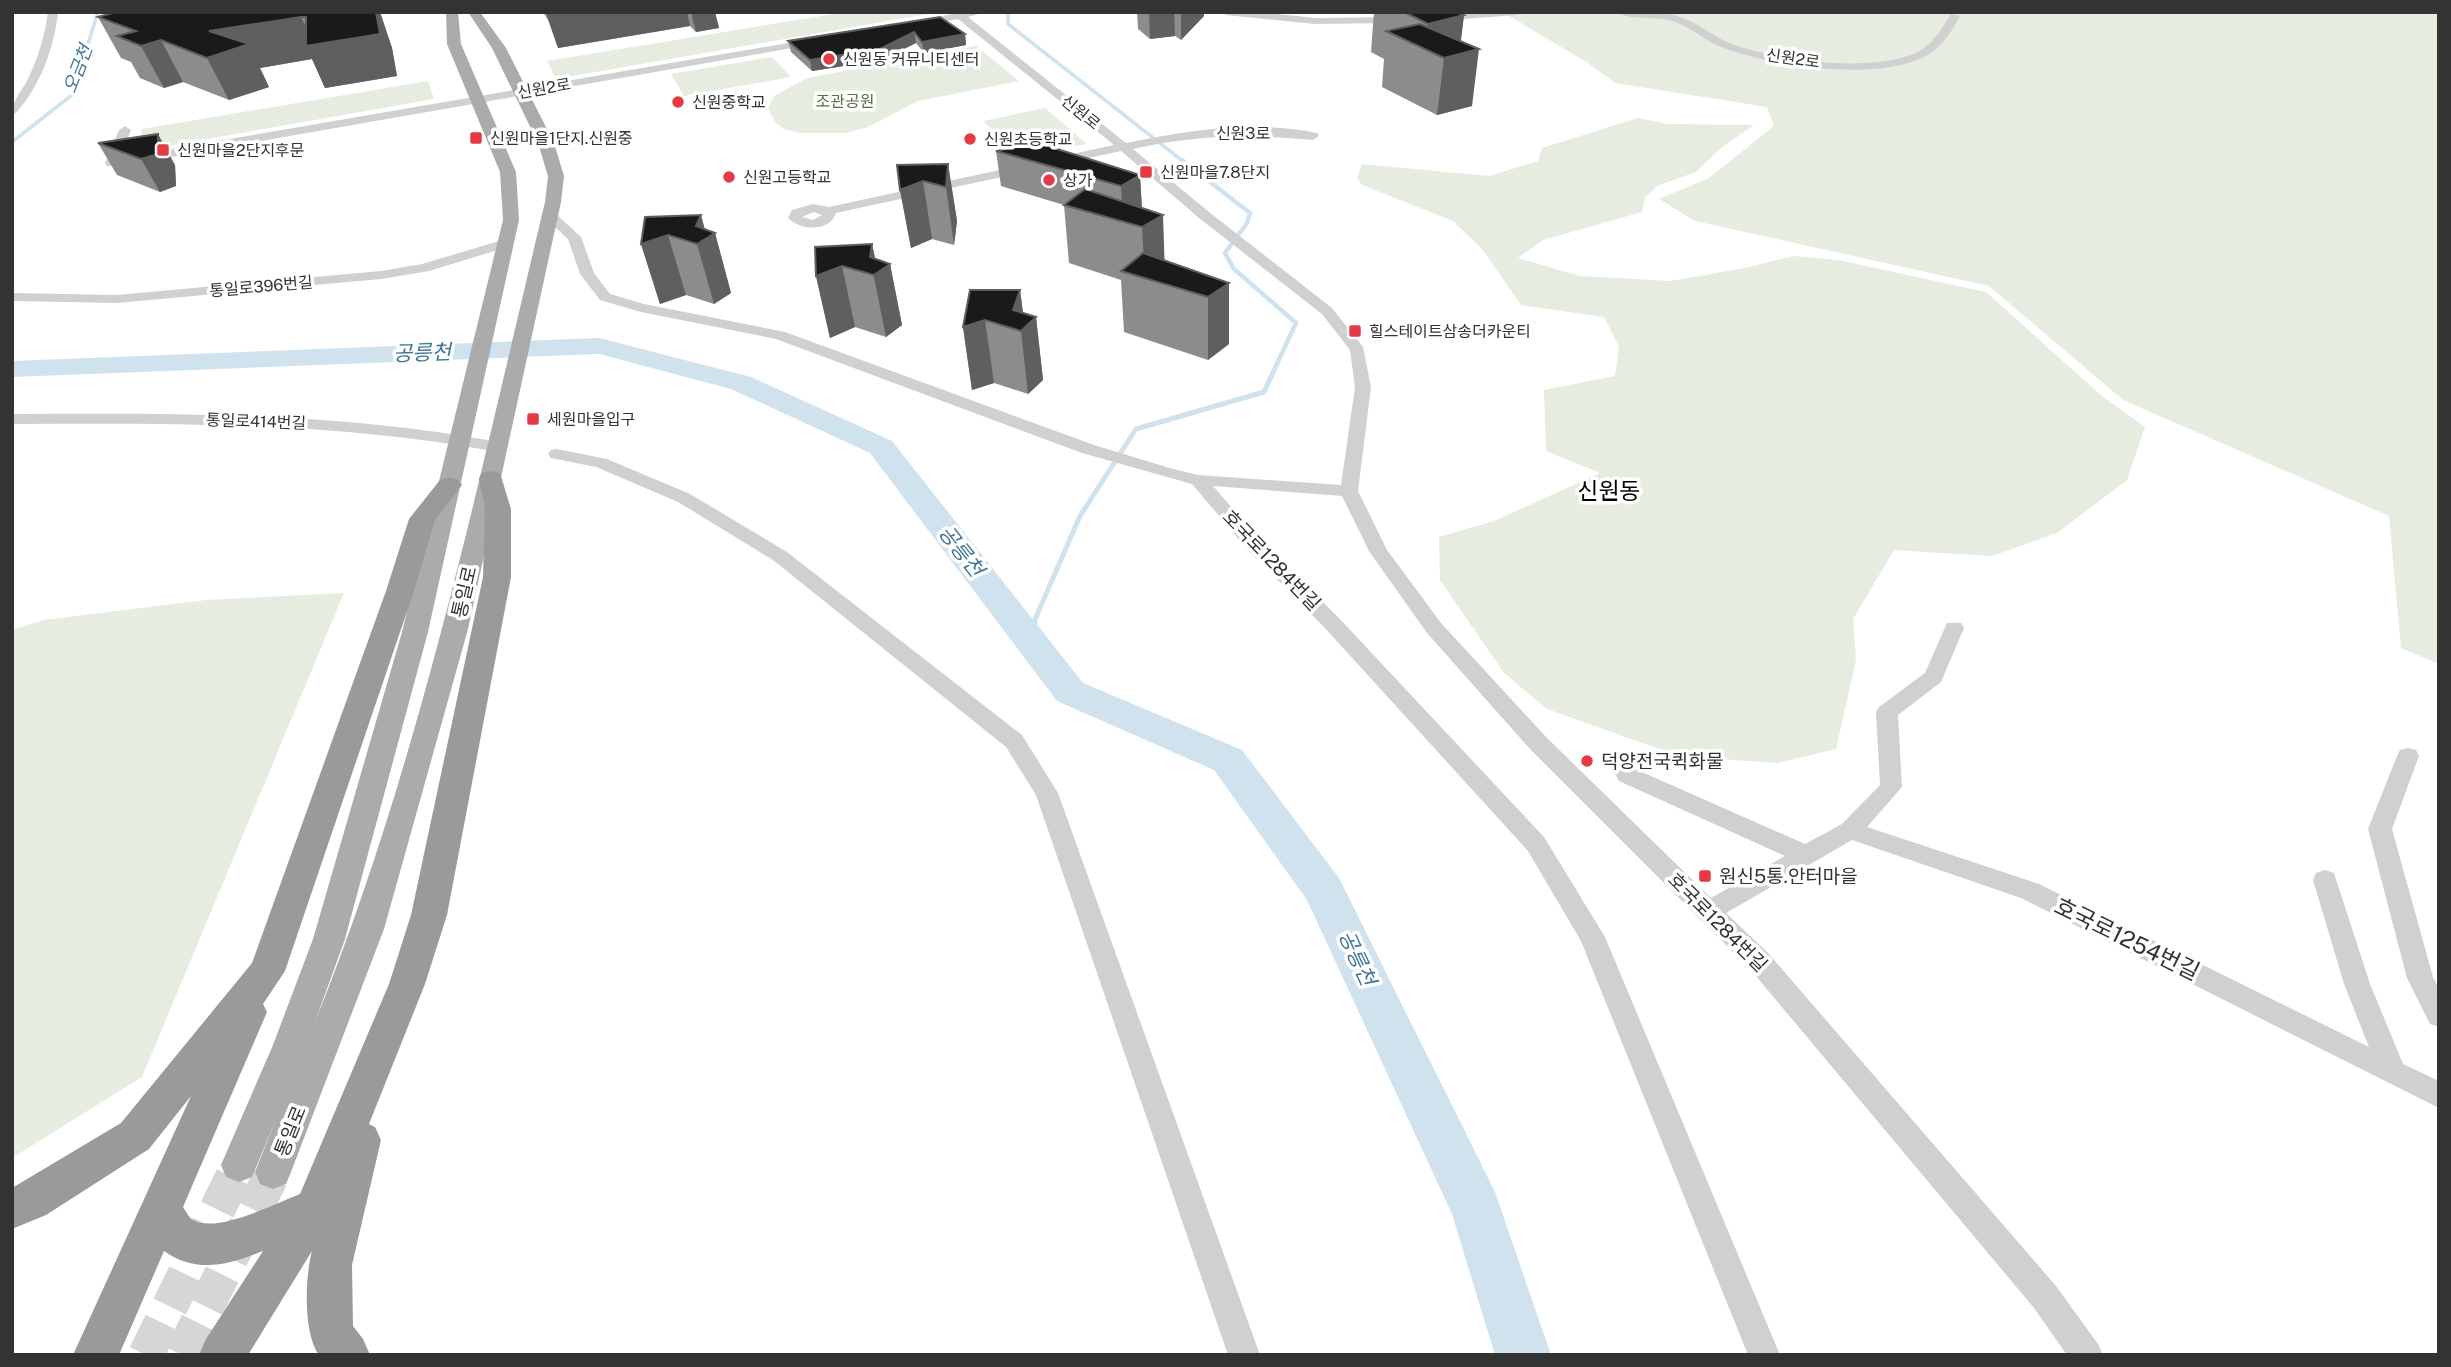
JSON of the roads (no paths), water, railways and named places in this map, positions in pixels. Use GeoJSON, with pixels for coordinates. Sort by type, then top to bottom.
{"type":"FeatureCollection","features":[{"type":"Feature","properties":{"kind":"highway"},"geometry":{"type":"LineString","coordinates":[[346,1355],[331,1334],[330,1265],[350,1178],[429,915],[497,577],[498,509],[494,463]]}},
{"type":"Feature","properties":{"kind":"highway"},"geometry":{"type":"LineString","coordinates":[[96,1355],[176,1169],[267,971],[396,604],[422,519],[449,485]]}},
{"type":"Feature","properties":{"kind":"highway"},"geometry":{"type":"LineString","coordinates":[[12,1209],[31,1201],[135,1136],[267,971]]}},
{"type":"Feature","properties":{"kind":"highway"},"geometry":{"type":"LineString","coordinates":[[222,1355],[315,1208],[407,984]]}},
{"type":"Feature","properties":{"kind":"highway"},"geometry":{"type":"LineString","coordinates":[[160,1211],[180,1238],[214,1246],[255,1233],[315,1208]]}},
{"type":"Feature","properties":{"kind":"main road","name":"통일로"},"geometry":{"type":"LineString","coordinates":[[240,1165],[290,1045],[329,939],[415,632],[511,220],[508,172],[454,44],[452,12]]}},
{"type":"Feature","properties":{"kind":"main road","name":"통일로"},"geometry":{"type":"LineString","coordinates":[[273,1172],[368,929],[455,629],[550,216],[556,176],[552,158],[499,48],[474,12]]}},
{"type":"Feature","properties":{"kind":"main road"},"geometry":{"type":"LineString","coordinates":[[487,33],[492,12]]}},
{"type":"Feature","properties":{"kind":"main road"},"geometry":{"type":"LineString","coordinates":[[438,18],[455,29]]}},
{"type":"Feature","properties":{"kind":"street"},"geometry":{"type":"LineString","coordinates":[[12,111],[26,94],[52,27],[53,12]]}},
{"type":"Feature","properties":{"kind":"street"},"geometry":{"type":"LineString","coordinates":[[1226,12],[1314,21],[1413,20]]}},
{"type":"Feature","properties":{"kind":"street"},"geometry":{"type":"LineString","coordinates":[[1427,19],[1517,12]]}},
{"type":"Feature","properties":{"kind":"street","name":"신원2로"},"geometry":{"type":"LineString","coordinates":[[1620,12],[1675,19],[1733,48],[1769,56],[1820,63],[1874,64],[1921,54],[1934,44],[1955,16]]}},
{"type":"Feature","properties":{"kind":"street"},"geometry":{"type":"LineString","coordinates":[[903,25],[956,14],[979,13]]}},
{"type":"Feature","properties":{"kind":"street","name":"신원로"},"geometry":{"type":"LineString","coordinates":[[956,14],[1327,311],[1358,350],[1363,387],[1349,491]]}},
{"type":"Feature","properties":{"kind":"street","name":"신원2로"},"geometry":{"type":"LineString","coordinates":[[125,130],[122,162],[835,38]]}},
{"type":"Feature","properties":{"kind":"street","name":"신원3로"},"geometry":{"type":"LineString","coordinates":[[1124,147],[1174,136],[1256,131],[1313,136]]}},
{"type":"Feature","properties":{"kind":"street"},"geometry":{"type":"LineString","coordinates":[[828,211],[1124,147]]}},
{"type":"Feature","properties":{"kind":"street"},"geometry":{"type":"LineString","coordinates":[[550,216],[574,237],[587,274],[605,297],[641,308],[780,335],[1088,449],[1169,474],[1198,480],[1349,491]]}},
{"type":"Feature","properties":{"kind":"street","name":"통일로396번길"},"geometry":{"type":"LineString","coordinates":[[12,298],[117,299],[381,275],[505,251]]}},
{"type":"Feature","properties":{"kind":"street","name":"통일로414번길"},"geometry":{"type":"LineString","coordinates":[[12,419],[201,419],[461,429],[494,463]]}},
{"type":"Feature","properties":{"kind":"street"},"geometry":{"type":"LineString","coordinates":[[557,454],[601,463],[684,498],[780,556],[1014,741],[1047,793],[1244,1355]]}},
{"type":"Feature","properties":{"kind":"street","name":"호국로1284번길"},"geometry":{"type":"LineString","coordinates":[[1198,480],[1256,548],[1331,622],[1535,844],[1592,937],[1764,1355]]}},
{"type":"Feature","properties":{"kind":"street","name":"호국로1284번길"},"geometry":{"type":"LineString","coordinates":[[1349,491],[1378,551],[1434,628],[1538,743],[1768,972],[2046,1297],[2087,1355]]}},
{"type":"Feature","properties":{"kind":"street"},"geometry":{"type":"LineString","coordinates":[[1708,911],[1850,830],[1891,788],[1888,712],[1934,677],[1954,628]]}},
{"type":"Feature","properties":{"kind":"street"},"geometry":{"type":"LineString","coordinates":[[2408,756],[2380,829],[2420,978],[2439,1016]]}},
{"type":"Feature","properties":{"kind":"street"},"geometry":{"type":"LineString","coordinates":[[1627,775],[1807,855]]}},
{"type":"Feature","properties":{"kind":"street","name":"호국로1254번길"},"geometry":{"type":"LineString","coordinates":[[1850,830],[2030,891],[2439,1095]]}},
{"type":"Feature","properties":{"kind":"street"},"geometry":{"type":"LineString","coordinates":[[2325,880],[2357,984],[2393,1072]]}},
{"type":"Feature","properties":{"kind":"waterway","name":"오금천"},"geometry":{"type":"LineString","coordinates":[[12,142],[72,95],[98,12]]}},
{"type":"Feature","properties":{"kind":"waterway"},"geometry":{"type":"LineString","coordinates":[[1008,12],[1008,24],[1184,162]]}},
{"type":"Feature","properties":{"kind":"waterway"},"geometry":{"type":"LineString","coordinates":[[1182,160],[1250,213],[1247,223],[1225,253],[1234,269],[1296,323],[1276,366]]}},
{"type":"Feature","properties":{"kind":"waterway","name":"공릉천"},"geometry":{"type":"LineString","coordinates":[[12,369],[599,346],[741,383],[881,447],[1070,692],[1228,760],[1324,890],[1477,1210],[1523,1355]]}},
{"type":"Feature","properties":{"kind":"waterway"},"geometry":{"type":"LineString","coordinates":[[1033,624],[1080,516],[1136,429],[1264,392],[1277,364]]}},
{"type":"Feature","properties":{"kind":"waterway"},"geometry":{"type":"LineString","coordinates":[[1028,636],[1034,623]]}},
{"type":"Feature","properties":{"kind":"tunnel"},"geometry":{"type":"LineString","coordinates":[[146,1355],[239,1165]]}},
{"type":"Feature","properties":{"kind":"tunnel"},"geometry":{"type":"LineString","coordinates":[[182,1355],[273,1172]]}},
{"type":"Feature","properties":{"kind":"place","name":"신원동 커뮤니티센터"},"geometry":{"type":"Point","coordinates":[829,59]}},
{"type":"Feature","properties":{"kind":"place","name":"신원중학교"},"geometry":{"type":"Point","coordinates":[678,102]}},
{"type":"Feature","properties":{"kind":"place","name":"신원마을1단지.신원중"},"geometry":{"type":"Point","coordinates":[476,138]}},
{"type":"Feature","properties":{"kind":"place","name":"신원초등학교"},"geometry":{"type":"Point","coordinates":[970,139]}},
{"type":"Feature","properties":{"kind":"place","name":"신원마을2단지후문"},"geometry":{"type":"Point","coordinates":[163,150]}},
{"type":"Feature","properties":{"kind":"place","name":"신원마을7.8단지"},"geometry":{"type":"Point","coordinates":[1146,172]}},
{"type":"Feature","properties":{"kind":"place","name":"신원고등학교"},"geometry":{"type":"Point","coordinates":[729,177]}},
{"type":"Feature","properties":{"kind":"place","name":"상가"},"geometry":{"type":"Point","coordinates":[1049,180]}},
{"type":"Feature","properties":{"kind":"place","name":"힐스테이트삼송더카운티"},"geometry":{"type":"Point","coordinates":[1355,331]}},
{"type":"Feature","properties":{"kind":"place","name":"세원마을입구"},"geometry":{"type":"Point","coordinates":[533,419]}},
{"type":"Feature","properties":{"kind":"place","name":"덕양전국퀵화물"},"geometry":{"type":"Point","coordinates":[1587,761]}},
{"type":"Feature","properties":{"kind":"place","name":"원신5통.안터마을"},"geometry":{"type":"Point","coordinates":[1705,876]}},
{"type":"Feature","properties":{"kind":"district","name":"신원동"},"geometry":{"type":"Point","coordinates":[1609,491]}},
{"type":"Feature","properties":{"kind":"park label","name":"조관공원"},"geometry":{"type":"Point","coordinates":[845,101]}}]}
